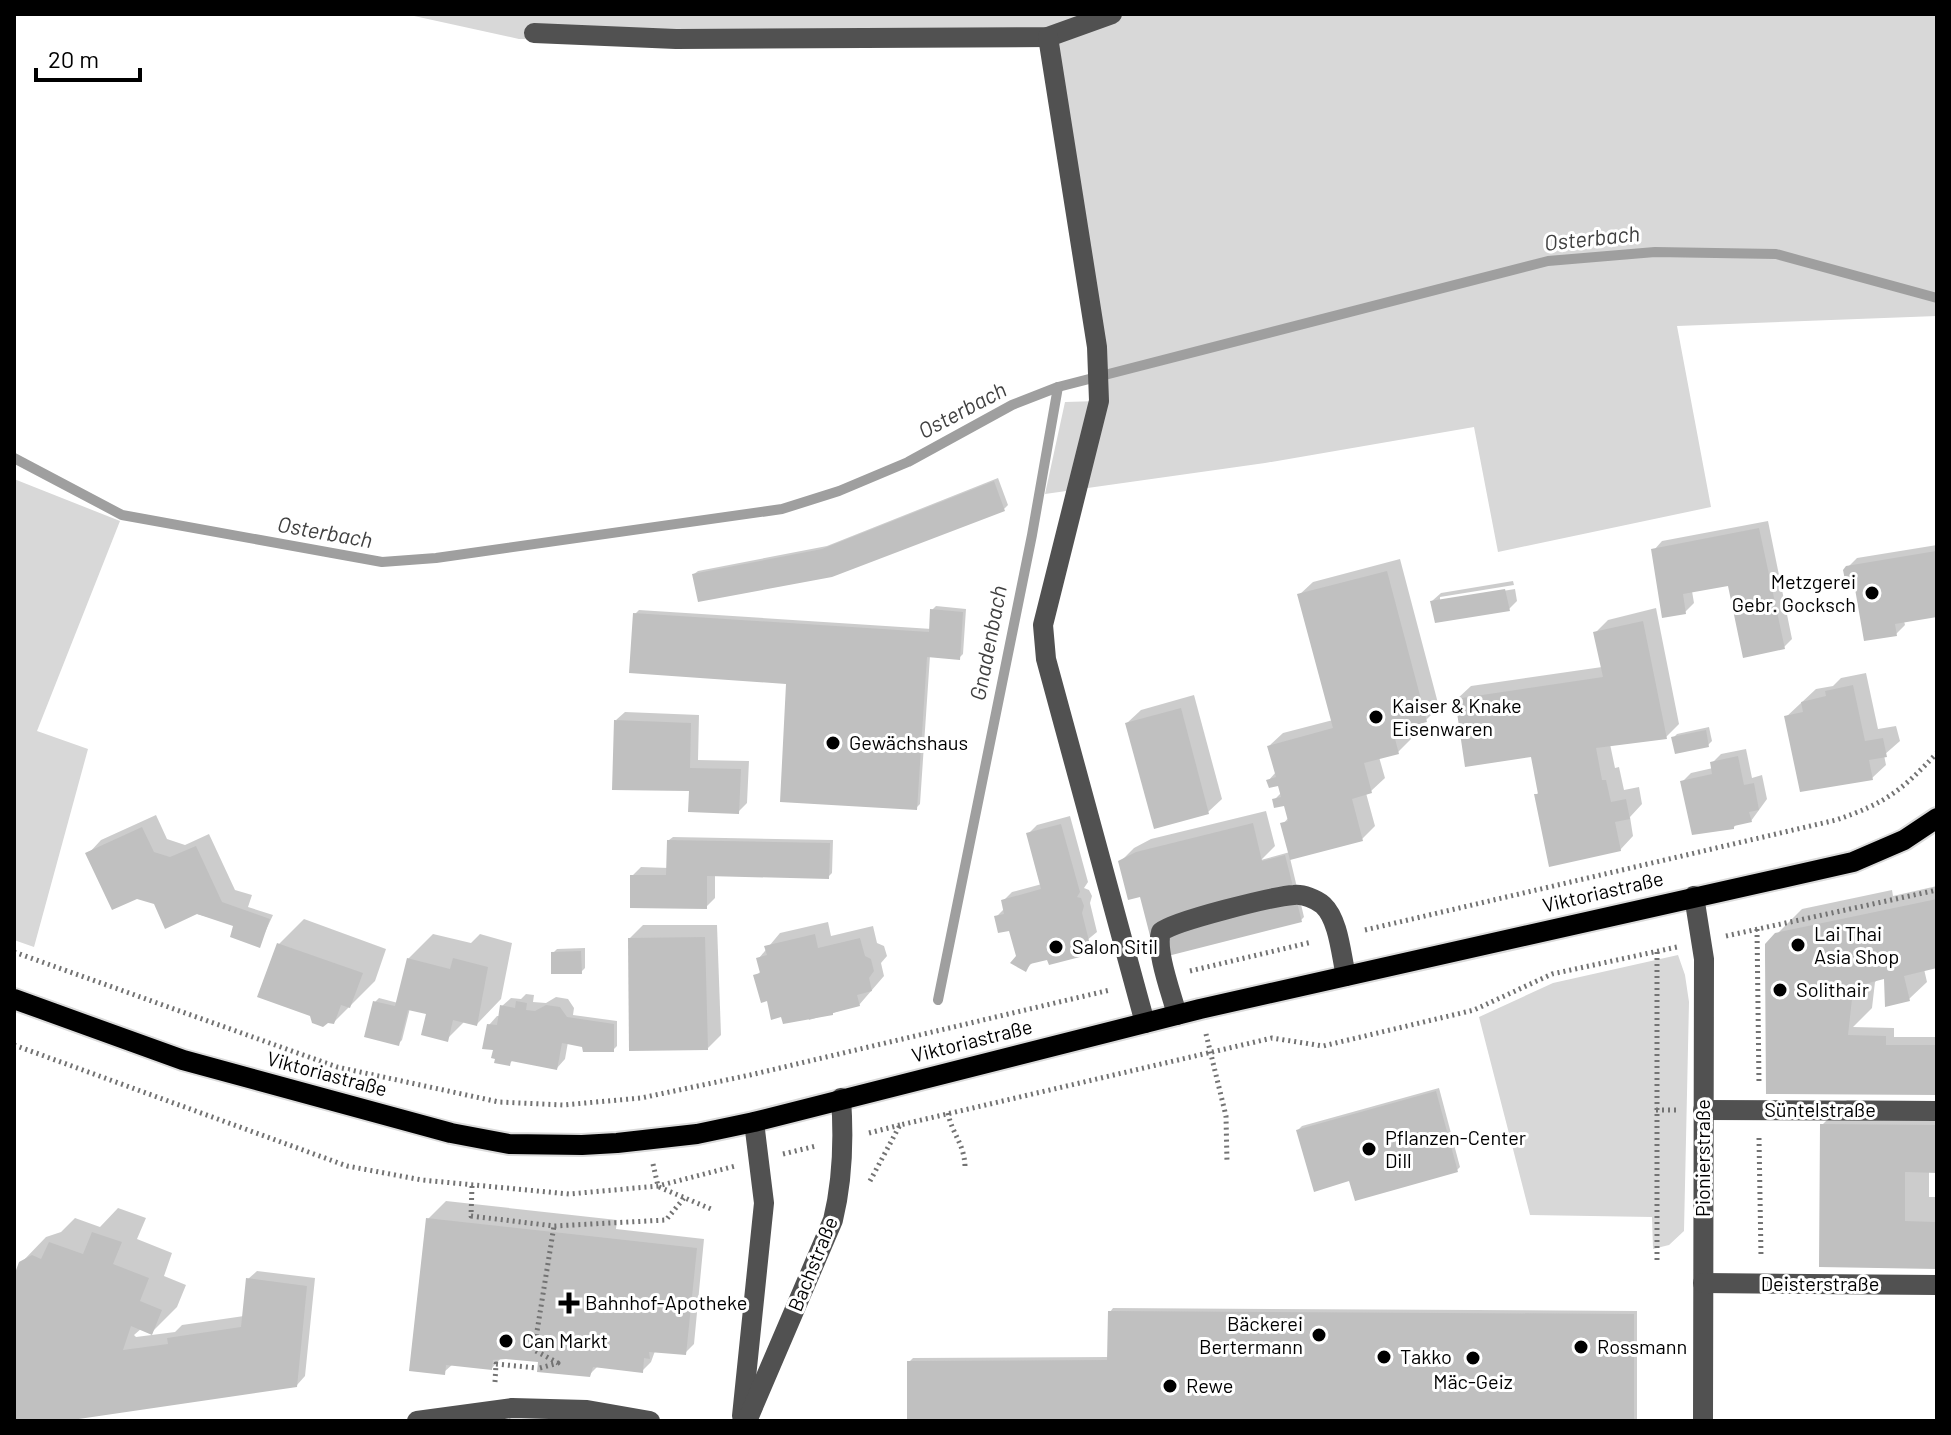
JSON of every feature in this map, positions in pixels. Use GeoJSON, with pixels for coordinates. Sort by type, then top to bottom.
{"type":"FeatureCollection","features":[{"type":"Feature","properties":{"kind":"main road","name":"Viktoriastraße"},"geometry":{"type":"LineString","coordinates":[[14,999],[183,1060],[451,1133],[509,1144],[582,1145],[649,1141],[754,1122],[1200,1009],[1853,862],[1904,840],[1937,818]]}},
{"type":"Feature","properties":{"kind":"street"},"geometry":{"type":"LineString","coordinates":[[534,33],[676,39],[1048,37],[1112,14]]}},
{"type":"Feature","properties":{"kind":"street"},"geometry":{"type":"LineString","coordinates":[[1048,37],[1097,347],[1099,401],[1043,625],[1046,659],[1145,1023]]}},
{"type":"Feature","properties":{"kind":"street"},"geometry":{"type":"LineString","coordinates":[[1177,1015],[1159,939],[1168,926],[1295,894],[1319,902],[1327,909],[1346,976]]}},
{"type":"Feature","properties":{"kind":"street","name":"Pionierstraße"},"geometry":{"type":"LineString","coordinates":[[1694,896],[1702,941],[1703,1421]]}},
{"type":"Feature","properties":{"kind":"street","name":"Bachstraße"},"geometry":{"type":"LineString","coordinates":[[744,1421],[833,1220],[840,1191],[844,1139],[841,1098]]}},
{"type":"Feature","properties":{"kind":"street","name":"Süntelstraße"},"geometry":{"type":"LineString","coordinates":[[1703,1110],[1937,1111]]}},
{"type":"Feature","properties":{"kind":"street","name":"Bachstraße"},"geometry":{"type":"LineString","coordinates":[[744,1421],[764,1203],[754,1122]]}},
{"type":"Feature","properties":{"kind":"street","name":"Deisterstraße"},"geometry":{"type":"LineString","coordinates":[[1703,1283],[1937,1285]]}},
{"type":"Feature","properties":{"kind":"street"},"geometry":{"type":"LineString","coordinates":[[417,1421],[512,1408],[587,1410],[650,1421]]}},
{"type":"Feature","properties":{"kind":"path"},"geometry":{"type":"LineString","coordinates":[[1167,977],[1836,820],[1874,807],[1901,790],[1937,753]]}},
{"type":"Feature","properties":{"kind":"path"},"geometry":{"type":"LineString","coordinates":[[865,1189],[900,1125],[1272,1038],[1323,1046],[1474,1010],[1552,974],[1937,890]]}},
{"type":"Feature","properties":{"kind":"path"},"geometry":{"type":"LineString","coordinates":[[1657,951],[1657,1260]]}},
{"type":"Feature","properties":{"kind":"path"},"geometry":{"type":"LineString","coordinates":[[14,952],[337,1067],[499,1102],[563,1105],[641,1098],[750,1075],[1135,984]]}},
{"type":"Feature","properties":{"kind":"path"},"geometry":{"type":"LineString","coordinates":[[1200,1009],[1226,1116],[1227,1162]]}},
{"type":"Feature","properties":{"kind":"path"},"geometry":{"type":"LineString","coordinates":[[14,1045],[347,1166],[472,1186],[569,1194],[658,1186],[711,1209]]}},
{"type":"Feature","properties":{"kind":"path"},"geometry":{"type":"LineString","coordinates":[[948,1113],[950,1123],[965,1149],[965,1166]]}},
{"type":"Feature","properties":{"kind":"path"},"geometry":{"type":"LineString","coordinates":[[472,1186],[471,1216],[554,1226],[666,1220],[684,1198]]}},
{"type":"Feature","properties":{"kind":"path"},"geometry":{"type":"LineString","coordinates":[[496,1364],[539,1368],[558,1363],[534,1350],[554,1226]]}},
{"type":"Feature","properties":{"kind":"shaded area"},"geometry":{"type":"Polygon","coordinates":[[[405,14],[1937,14],[1937,316],[1677,326],[1711,507],[1498,552],[1474,427],[1265,463],[1045,494],[1065,402],[1099,401],[1048,38],[519,39],[405,14]]]}},
{"type":"Feature","properties":{"kind":"shaded area"},"geometry":{"type":"Polygon","coordinates":[[[14,479],[120,521],[37,731],[88,749],[34,947],[14,940],[14,479]]]}},
{"type":"Feature","properties":{"kind":"shaded area"},"geometry":{"type":"Polygon","coordinates":[[[1678,955],[1689,1002],[1684,1231],[1669,1245],[1653,1249],[1652,1217],[1530,1215],[1479,1017],[1553,983],[1678,955]]]}},
{"type":"Feature","properties":{"kind":"building"},"geometry":{"type":"Polygon","coordinates":[[[994,481],[1005,511],[832,577],[698,602],[692,574],[822,549],[994,481]]]}},
{"type":"Feature","properties":{"kind":"building"},"geometry":{"type":"Polygon","coordinates":[[[1759,528],[1785,649],[1743,658],[1728,586],[1683,594],[1686,614],[1662,618],[1651,549],[1759,528]]]}},
{"type":"Feature","properties":{"kind":"building"},"geometry":{"type":"Polygon","coordinates":[[[1936,551],[1937,617],[1895,624],[1897,636],[1864,641],[1854,583],[1846,585],[1843,570],[1846,566],[1936,551]]]}},
{"type":"Feature","properties":{"kind":"building"},"geometry":{"type":"Polygon","coordinates":[[[1387,571],[1427,722],[1393,731],[1399,754],[1364,763],[1372,793],[1352,799],[1363,841],[1290,860],[1280,823],[1288,821],[1284,806],[1274,808],[1272,799],[1281,797],[1278,786],[1269,788],[1266,780],[1276,777],[1267,746],[1333,728],[1297,594],[1387,571]]]}},
{"type":"Feature","properties":{"kind":"building"},"geometry":{"type":"Polygon","coordinates":[[[1505,589],[1510,611],[1435,623],[1430,601],[1505,589]]]}},
{"type":"Feature","properties":{"kind":"building","name":"Gewächshaus"},"geometry":{"type":"Polygon","coordinates":[[[930,609],[963,612],[960,660],[927,657],[917,810],[780,802],[786,684],[629,673],[633,613],[929,632],[930,609]]]}},
{"type":"Feature","properties":{"kind":"building"},"geometry":{"type":"Polygon","coordinates":[[[1643,621],[1667,739],[1596,748],[1602,780],[1606,780],[1611,802],[1626,799],[1630,819],[1615,822],[1621,851],[1549,867],[1534,794],[1538,794],[1531,757],[1465,767],[1455,699],[1603,677],[1593,632],[1643,621]]]}},
{"type":"Feature","properties":{"kind":"building"},"geometry":{"type":"Polygon","coordinates":[[[1853,685],[1865,741],[1883,738],[1887,757],[1869,760],[1873,780],[1800,792],[1784,716],[1803,712],[1801,702],[1826,696],[1825,691],[1853,685]]]}},
{"type":"Feature","properties":{"kind":"building"},"geometry":{"type":"Polygon","coordinates":[[[1181,708],[1209,814],[1154,829],[1125,723],[1181,708]]]}},
{"type":"Feature","properties":{"kind":"building"},"geometry":{"type":"Polygon","coordinates":[[[614,720],[691,723],[690,768],[741,769],[739,814],[688,812],[689,791],[612,790],[614,720]]]}},
{"type":"Feature","properties":{"kind":"building"},"geometry":{"type":"Polygon","coordinates":[[[1706,730],[1709,747],[1675,754],[1671,737],[1706,730]]]}},
{"type":"Feature","properties":{"kind":"building"},"geometry":{"type":"Polygon","coordinates":[[[1738,756],[1744,785],[1754,783],[1759,810],[1749,812],[1752,822],[1734,826],[1734,829],[1692,835],[1680,781],[1712,774],[1710,762],[1738,756]]]}},
{"type":"Feature","properties":{"kind":"building"},"geometry":{"type":"Polygon","coordinates":[[[1253,823],[1262,861],[1285,855],[1302,922],[1156,959],[1140,897],[1128,900],[1118,861],[1136,852],[1253,823]]]}},
{"type":"Feature","properties":{"kind":"building"},"geometry":{"type":"Polygon","coordinates":[[[1061,824],[1080,892],[1077,897],[1081,898],[1084,906],[1082,913],[1090,945],[1077,945],[1080,957],[1049,965],[1047,960],[1030,964],[1026,972],[1010,963],[1016,956],[1009,931],[998,933],[994,916],[1004,914],[1001,900],[1041,889],[1026,833],[1061,824]]]}},
{"type":"Feature","properties":{"kind":"building"},"geometry":{"type":"Polygon","coordinates":[[[142,827],[154,852],[170,857],[196,846],[222,902],[270,919],[260,948],[230,937],[233,926],[197,914],[165,929],[154,904],[137,899],[112,910],[85,853],[142,827]]]}},
{"type":"Feature","properties":{"kind":"building"},"geometry":{"type":"Polygon","coordinates":[[[667,840],[830,843],[829,879],[707,876],[707,909],[630,908],[630,875],[666,875],[667,840]]]}},
{"type":"Feature","properties":{"kind":"building"},"geometry":{"type":"Polygon","coordinates":[[[1937,899],[1937,968],[1904,976],[1910,1001],[1885,1007],[1884,979],[1861,985],[1864,996],[1852,999],[1848,1035],[1886,1036],[1886,1045],[1937,1045],[1937,1095],[1766,1094],[1765,944],[1775,933],[1937,899]]]}},
{"type":"Feature","properties":{"kind":"building"},"geometry":{"type":"Polygon","coordinates":[[[815,934],[818,948],[860,938],[865,956],[871,959],[874,971],[869,978],[872,991],[857,995],[860,1006],[833,1015],[783,1024],[781,1017],[771,1020],[767,1001],[761,1003],[753,975],[760,973],[756,958],[767,955],[764,946],[815,934]]]}},
{"type":"Feature","properties":{"kind":"building"},"geometry":{"type":"Polygon","coordinates":[[[705,937],[708,1050],[629,1051],[628,938],[705,937]]]}},
{"type":"Feature","properties":{"kind":"building"},"geometry":{"type":"Polygon","coordinates":[[[277,943],[363,973],[350,1008],[341,1005],[334,1024],[328,1023],[323,1027],[312,1023],[310,1016],[257,997],[277,943]]]}},
{"type":"Feature","properties":{"kind":"building"},"geometry":{"type":"Polygon","coordinates":[[[581,951],[582,974],[551,974],[551,952],[581,951]]]}},
{"type":"Feature","properties":{"kind":"building"},"geometry":{"type":"Polygon","coordinates":[[[407,958],[450,969],[453,958],[488,967],[477,1026],[453,1020],[448,1042],[421,1035],[426,1014],[408,1010],[399,1046],[364,1037],[373,1001],[395,1006],[407,958]]]}},
{"type":"Feature","properties":{"kind":"building"},"geometry":{"type":"Polygon","coordinates":[[[516,1001],[527,1003],[526,1010],[535,1011],[546,1005],[560,1007],[567,1017],[614,1024],[614,1052],[583,1052],[582,1047],[562,1043],[557,1070],[511,1061],[510,1066],[494,1063],[495,1059],[491,1058],[493,1050],[482,1049],[487,1024],[497,1025],[500,1005],[515,1008],[516,1001]]]}},
{"type":"Feature","properties":{"kind":"building"},"geometry":{"type":"Polygon","coordinates":[[[1436,1091],[1458,1172],[1355,1201],[1349,1181],[1314,1192],[1296,1130],[1436,1091]]]}},
{"type":"Feature","properties":{"kind":"building"},"geometry":{"type":"Polygon","coordinates":[[[1820,1124],[1937,1125],[1937,1173],[1905,1172],[1905,1221],[1937,1222],[1937,1269],[1819,1267],[1820,1124]]]}},
{"type":"Feature","properties":{"kind":"building"},"geometry":{"type":"Polygon","coordinates":[[[426,1218],[697,1248],[686,1355],[649,1352],[650,1359],[644,1358],[643,1373],[593,1367],[590,1377],[537,1372],[538,1362],[506,1359],[493,1360],[492,1370],[446,1365],[445,1375],[409,1371],[426,1218]]]}},
{"type":"Feature","properties":{"kind":"building"},"geometry":{"type":"Polygon","coordinates":[[[92,1232],[122,1242],[113,1264],[149,1278],[140,1301],[162,1310],[152,1335],[131,1326],[123,1350],[168,1344],[167,1338],[241,1327],[246,1278],[307,1286],[297,1387],[65,1421],[15,1421],[14,1276],[19,1262],[32,1255],[41,1259],[49,1242],[83,1254],[92,1232]]]}},
{"type":"Feature","properties":{"kind":"building"},"geometry":{"type":"Polygon","coordinates":[[[1108,1311],[1634,1314],[1634,1421],[907,1421],[907,1361],[1107,1360],[1108,1311]]]}},
{"type":"Feature","properties":{"kind":"waterway","name":"Osterbach"},"geometry":{"type":"LineString","coordinates":[[14,458],[122,515],[382,562],[436,558],[782,509],[839,491],[908,462],[1012,405],[1058,387],[1548,261],[1655,252],[1776,254],[1937,298]]}},
{"type":"Feature","properties":{"kind":"waterway","name":"Gnadenbach"},"geometry":{"type":"LineString","coordinates":[[938,1000],[1032,535],[1058,387]]}},
{"type":"Feature","properties":{"kind":"place","name":"Metzgerei Gebr. Gocksch"},"geometry":{"type":"Point","coordinates":[1872,593]}},
{"type":"Feature","properties":{"kind":"place","name":"Kaiser & Knake Eisenwaren"},"geometry":{"type":"Point","coordinates":[1376,717]}},
{"type":"Feature","properties":{"kind":"place","name":"Gewächshaus"},"geometry":{"type":"Point","coordinates":[833,743]}},
{"type":"Feature","properties":{"kind":"place","name":"Lai Thai Asia Shop"},"geometry":{"type":"Point","coordinates":[1798,945]}},
{"type":"Feature","properties":{"kind":"place","name":"Salon Sitil"},"geometry":{"type":"Point","coordinates":[1056,947]}},
{"type":"Feature","properties":{"kind":"place","name":"Solithair"},"geometry":{"type":"Point","coordinates":[1780,990]}},
{"type":"Feature","properties":{"kind":"place","name":"Pflanzen-Center Dill"},"geometry":{"type":"Point","coordinates":[1369,1149]}},
{"type":"Feature","properties":{"kind":"place","name":"Bahnhof-Apotheke"},"geometry":{"type":"Point","coordinates":[569,1303]}},
{"type":"Feature","properties":{"kind":"place","name":"Bäckerei Bertermann"},"geometry":{"type":"Point","coordinates":[1319,1335]}},
{"type":"Feature","properties":{"kind":"place","name":"Can Markt"},"geometry":{"type":"Point","coordinates":[506,1341]}},
{"type":"Feature","properties":{"kind":"place","name":"Rossmann"},"geometry":{"type":"Point","coordinates":[1581,1347]}},
{"type":"Feature","properties":{"kind":"place","name":"Takko"},"geometry":{"type":"Point","coordinates":[1384,1357]}},
{"type":"Feature","properties":{"kind":"place","name":"Mäc-Geiz"},"geometry":{"type":"Point","coordinates":[1473,1358]}},
{"type":"Feature","properties":{"kind":"place","name":"Rewe"},"geometry":{"type":"Point","coordinates":[1170,1386]}}]}
